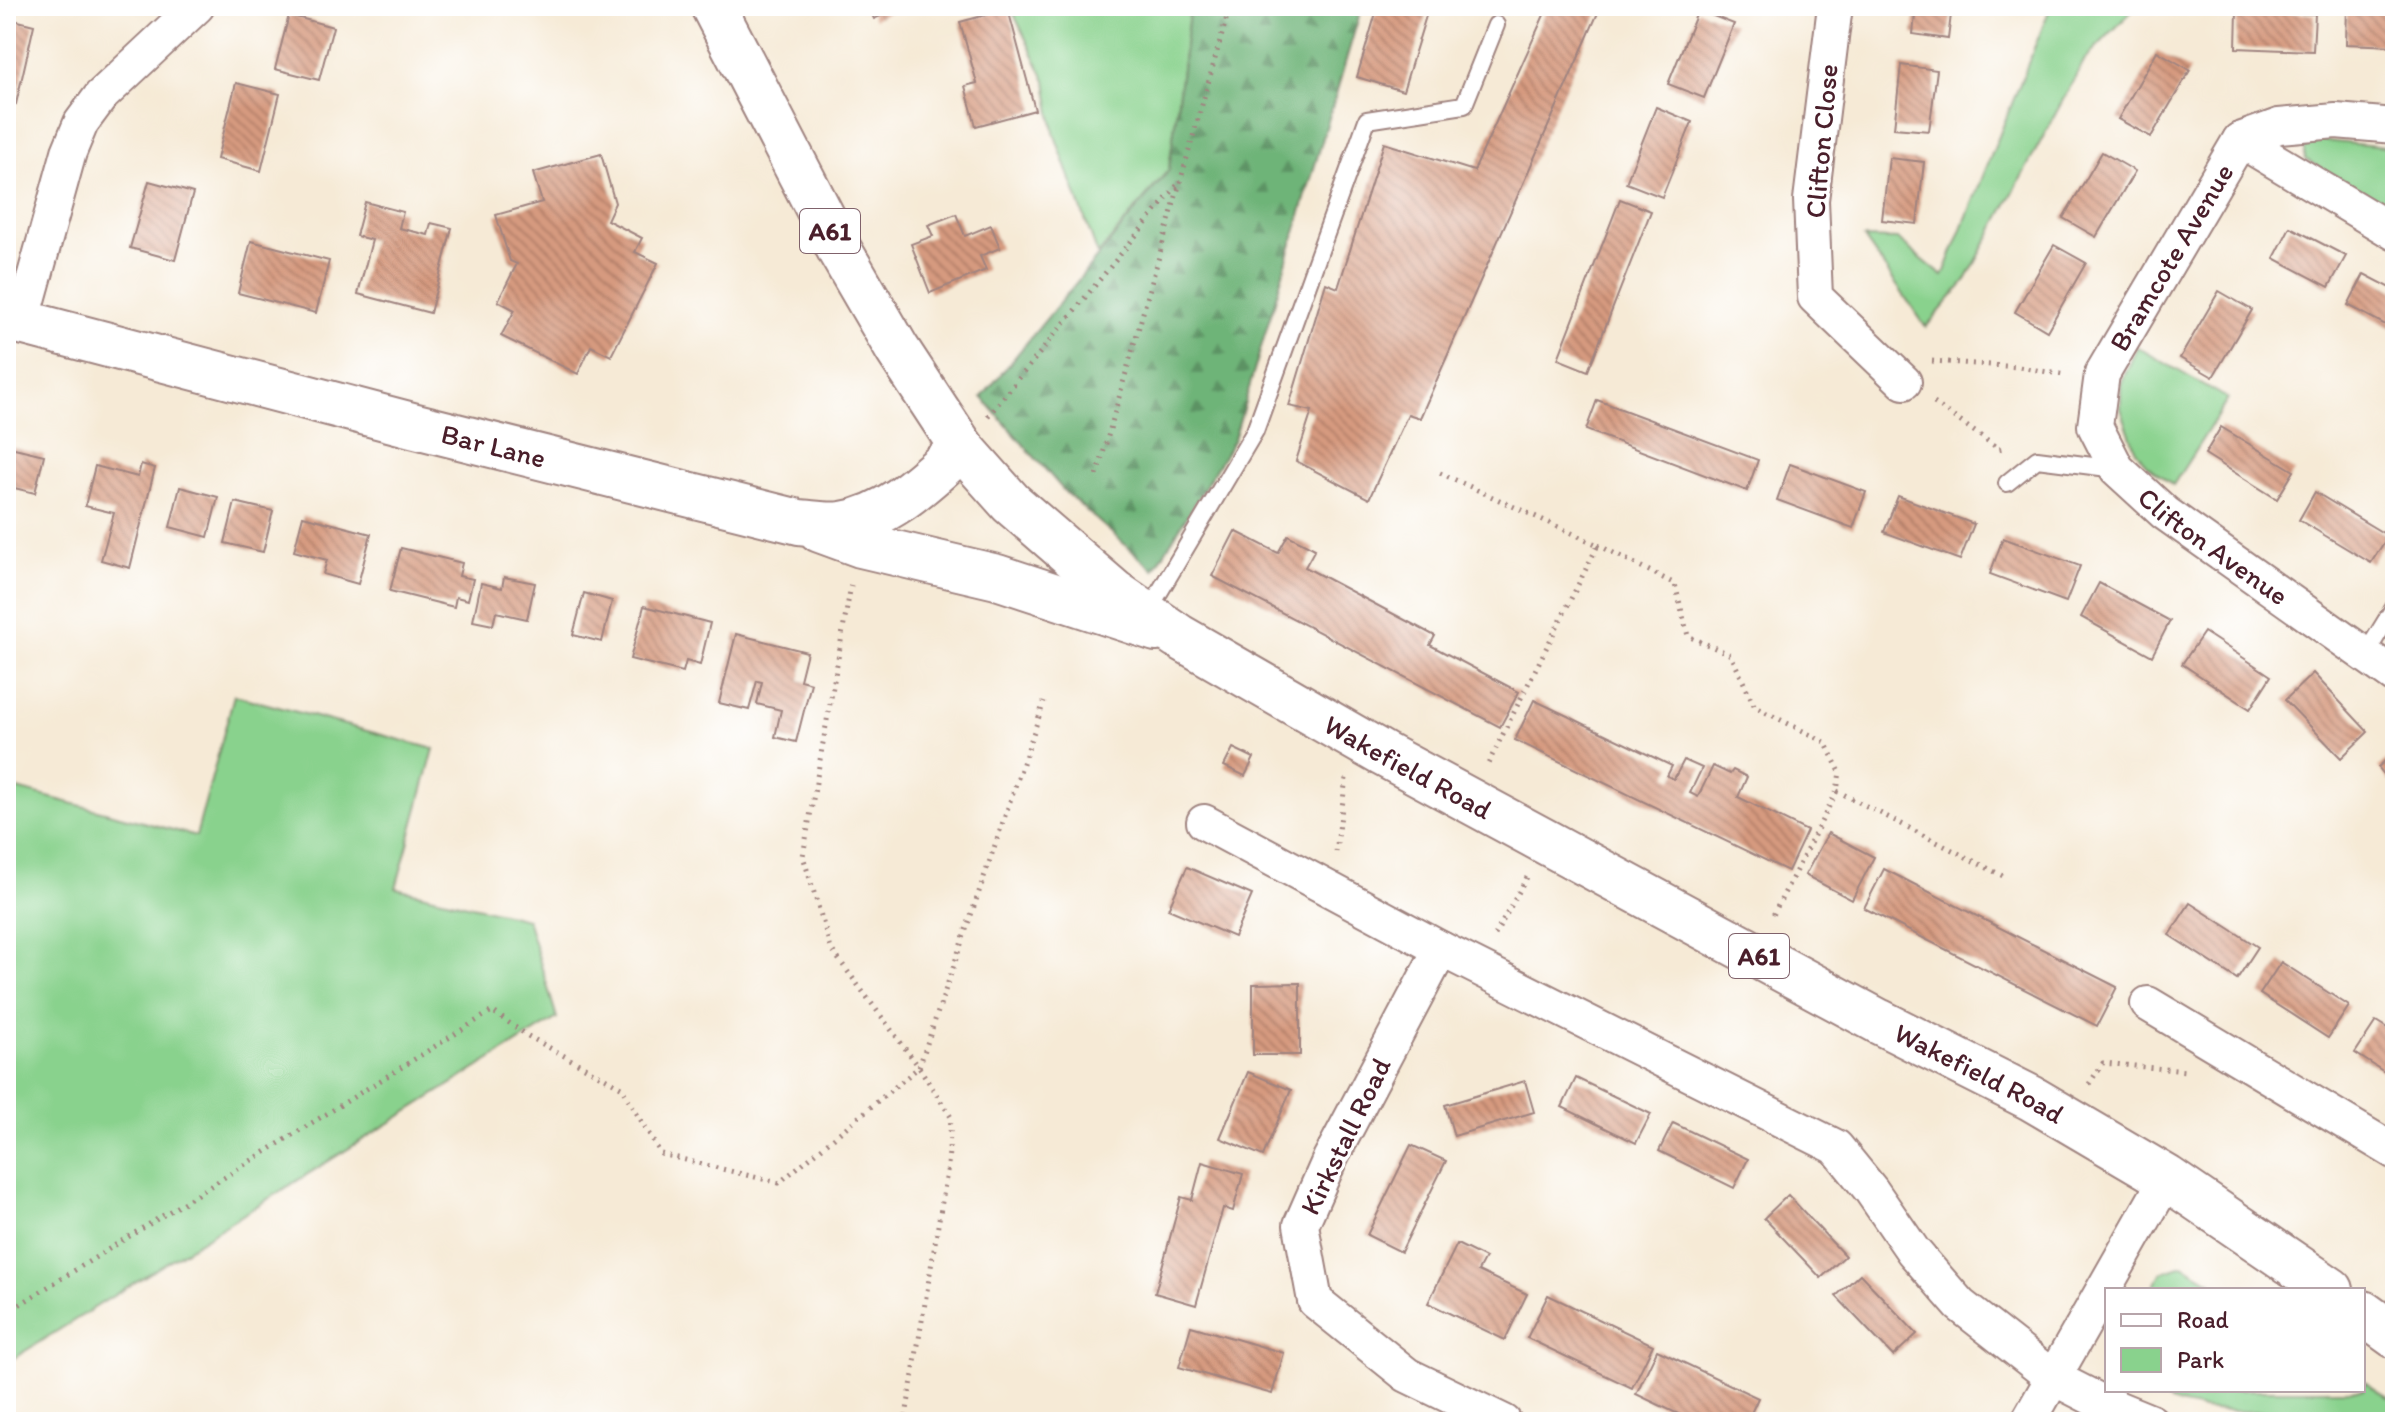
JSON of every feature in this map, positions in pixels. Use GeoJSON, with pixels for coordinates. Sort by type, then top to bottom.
{"type":"FeatureCollection","features":[{"type":"Feature","properties":{"kind":"main road","name":"Wakefield Road"},"geometry":{"type":"LineString","coordinates":[[713,6],[840,251],[897,349],[962,448],[1011,503],[1114,592],[1162,625],[1469,801],[2065,1118],[2167,1178],[2328,1288]]}},
{"type":"Feature","properties":{"kind":"main road","name":"Bar Lane"},"geometry":{"type":"LineString","coordinates":[[14,320],[412,425],[799,522],[839,525],[868,518],[922,484],[962,448]]}},
{"type":"Feature","properties":{"kind":"main road"},"geometry":{"type":"LineString","coordinates":[[799,522],[861,545],[997,577],[1162,625]]}},
{"type":"Feature","properties":{"kind":"main road"},"geometry":{"type":"LineString","coordinates":[[2365,1314],[2395,1336]]}},
{"type":"Feature","properties":{"kind":"street"},"geometry":{"type":"LineString","coordinates":[[14,320],[81,123],[101,96],[197,6]]}},
{"type":"Feature","properties":{"kind":"street","name":"Clifton Close"},"geometry":{"type":"LineString","coordinates":[[1835,6],[1811,200],[1815,297],[1904,382]]}},
{"type":"Feature","properties":{"kind":"street","name":"Bramcote Avenue"},"geometry":{"type":"LineString","coordinates":[[2102,374],[2240,140],[2279,126],[2336,121],[2395,126]]}},
{"type":"Feature","properties":{"kind":"street","name":"Bramcote Avenue"},"geometry":{"type":"LineString","coordinates":[[2240,140],[2395,233]]}},
{"type":"Feature","properties":{"kind":"street","name":"Clifton Avenue"},"geometry":{"type":"LineString","coordinates":[[2102,374],[2095,426],[2117,469],[2165,513],[2395,676]]}},
{"type":"Feature","properties":{"kind":"street"},"geometry":{"type":"LineString","coordinates":[[1204,822],[1441,949],[1836,1147],[1871,1190],[1913,1251],[1960,1305],[2052,1377],[2151,1422]]}},
{"type":"Feature","properties":{"kind":"street","name":"Kirkstall Road"},"geometry":{"type":"LineString","coordinates":[[1441,949],[1330,1159],[1301,1225],[1315,1301],[1407,1375],[1504,1422]]}},
{"type":"Feature","properties":{"kind":"street"},"geometry":{"type":"LineString","coordinates":[[2148,1004],[2395,1152]]}},
{"type":"Feature","properties":{"kind":"street"},"geometry":{"type":"LineString","coordinates":[[2028,1422],[2167,1178]]}},
{"type":"Feature","properties":{"kind":"lane"},"geometry":{"type":"LineString","coordinates":[[1162,625],[1255,431],[1367,120],[1464,105],[1496,25]]}},
{"type":"Feature","properties":{"kind":"lane"},"geometry":{"type":"LineString","coordinates":[[2007,483],[2037,459],[2117,469]]}},
{"type":"Feature","properties":{"kind":"lane"},"geometry":{"type":"LineString","coordinates":[[2365,655],[2395,606]]}},
{"type":"Feature","properties":{"kind":"path"},"geometry":{"type":"LineString","coordinates":[[1097,475],[1230,6]]}},
{"type":"Feature","properties":{"kind":"path"},"geometry":{"type":"LineString","coordinates":[[962,448],[1181,181]]}},
{"type":"Feature","properties":{"kind":"path"},"geometry":{"type":"LineString","coordinates":[[2014,448],[1999,449],[1904,382],[1923,360],[2019,367],[2072,376],[2102,374]]}},
{"type":"Feature","properties":{"kind":"path"},"geometry":{"type":"LineString","coordinates":[[1440,473],[1675,584],[1688,636],[1731,655],[1755,707],[1825,742],[1840,772],[1837,791],[1753,953]]}},
{"type":"Feature","properties":{"kind":"path"},"geometry":{"type":"LineString","coordinates":[[861,545],[843,617],[803,856],[831,949],[919,1067],[951,1117],[948,1166],[905,1422]]}},
{"type":"Feature","properties":{"kind":"path"},"geometry":{"type":"LineString","coordinates":[[1469,801],[1598,545]]}},
{"type":"Feature","properties":{"kind":"path"},"geometry":{"type":"LineString","coordinates":[[6,1313],[492,1011],[528,1036],[621,1087],[661,1154],[779,1183],[919,1067],[1044,702]]}},
{"type":"Feature","properties":{"kind":"path"},"geometry":{"type":"LineString","coordinates":[[1331,888],[1352,736]]}},
{"type":"Feature","properties":{"kind":"path"},"geometry":{"type":"LineString","coordinates":[[1837,791],[2003,876]]}},
{"type":"Feature","properties":{"kind":"path"},"geometry":{"type":"LineString","coordinates":[[1477,967],[1546,842]]}},
{"type":"Feature","properties":{"kind":"path"},"geometry":{"type":"LineString","coordinates":[[2065,1118],[2103,1063],[2208,1073],[2251,1064]]}},
{"type":"Feature","properties":{"kind":"green space"},"geometry":{"type":"Polygon","coordinates":[[[1010,6],[1190,6],[1169,169],[1098,255],[1054,133],[1046,81],[1010,6]]]}},
{"type":"Feature","properties":{"kind":"green space"},"geometry":{"type":"Polygon","coordinates":[[[1190,6],[1362,6],[1234,439],[1154,570],[1065,492],[982,397],[1169,170],[1190,6]]]}},
{"type":"Feature","properties":{"kind":"green space"},"geometry":{"type":"Polygon","coordinates":[[[2051,6],[2137,6],[2085,59],[1965,282],[1926,327],[1864,238],[1897,239],[1943,276],[2051,6]]]}},
{"type":"Feature","properties":{"kind":"green space"},"geometry":{"type":"Polygon","coordinates":[[[2317,140],[2395,148],[2395,210],[2305,159],[2305,147],[2317,140]]]}},
{"type":"Feature","properties":{"kind":"green space"},"geometry":{"type":"Polygon","coordinates":[[[2137,347],[2228,399],[2173,485],[2146,465],[2135,449],[2121,409],[2121,384],[2137,347]]]}},
{"type":"Feature","properties":{"kind":"green space"},"geometry":{"type":"Polygon","coordinates":[[[234,695],[434,749],[396,888],[527,919],[557,1018],[6,1363],[6,786],[196,836],[234,695]]]}},
{"type":"Feature","properties":{"kind":"green space"},"geometry":{"type":"Polygon","coordinates":[[[2183,1265],[2222,1288],[2152,1288],[2162,1272],[2183,1265]]]}},
{"type":"Feature","properties":{"kind":"green space"},"geometry":{"type":"Polygon","coordinates":[[[2365,1382],[2395,1402],[2395,1422],[2196,1408],[2152,1392],[2365,1392],[2365,1382]]]}},
{"type":"Feature","properties":{"kind":"building"},"geometry":{"type":"Polygon","coordinates":[[[868,6],[902,6],[874,19],[868,6]]]}},
{"type":"Feature","properties":{"kind":"building"},"geometry":{"type":"Polygon","coordinates":[[[1378,6],[1429,6],[1403,91],[1357,77],[1378,6]]]}},
{"type":"Feature","properties":{"kind":"building"},"geometry":{"type":"Polygon","coordinates":[[[1548,6],[1601,6],[1420,418],[1408,414],[1369,499],[1296,461],[1312,411],[1289,406],[1326,283],[1338,288],[1384,143],[1474,171],[1548,6]]]}},
{"type":"Feature","properties":{"kind":"building"},"geometry":{"type":"Polygon","coordinates":[[[1916,6],[1952,6],[1948,39],[1913,34],[1916,6]]]}},
{"type":"Feature","properties":{"kind":"building"},"geometry":{"type":"Polygon","coordinates":[[[2347,7],[2395,9],[2395,46],[2346,44],[2347,7]]]}},
{"type":"Feature","properties":{"kind":"building"},"geometry":{"type":"Polygon","coordinates":[[[1008,9],[1035,110],[976,126],[965,86],[977,83],[960,22],[1008,9]]]}},
{"type":"Feature","properties":{"kind":"building"},"geometry":{"type":"Polygon","coordinates":[[[1698,10],[1734,24],[1704,98],[1668,84],[1698,10]]]}},
{"type":"Feature","properties":{"kind":"building"},"geometry":{"type":"Polygon","coordinates":[[[2237,11],[2315,14],[2313,51],[2236,48],[2237,11]]]}},
{"type":"Feature","properties":{"kind":"building"},"geometry":{"type":"Polygon","coordinates":[[[289,15],[333,27],[319,80],[275,69],[289,15]]]}},
{"type":"Feature","properties":{"kind":"building"},"geometry":{"type":"Polygon","coordinates":[[[6,18],[34,25],[16,104],[6,102],[6,18]]]}},
{"type":"Feature","properties":{"kind":"building"},"geometry":{"type":"Polygon","coordinates":[[[2157,51],[2190,70],[2151,137],[2118,119],[2157,51]]]}},
{"type":"Feature","properties":{"kind":"building"},"geometry":{"type":"Polygon","coordinates":[[[1901,65],[1937,70],[1929,131],[1894,128],[1901,65]]]}},
{"type":"Feature","properties":{"kind":"building"},"geometry":{"type":"Polygon","coordinates":[[[236,83],[280,94],[261,171],[217,159],[236,83]]]}},
{"type":"Feature","properties":{"kind":"building"},"geometry":{"type":"Polygon","coordinates":[[[1656,107],[1692,122],[1662,197],[1626,183],[1656,107]]]}},
{"type":"Feature","properties":{"kind":"building"},"geometry":{"type":"Polygon","coordinates":[[[2102,152],[2135,171],[2096,237],[2063,218],[2102,152]]]}},
{"type":"Feature","properties":{"kind":"building"},"geometry":{"type":"Polygon","coordinates":[[[601,154],[615,203],[607,220],[642,238],[635,252],[658,263],[611,356],[591,346],[578,374],[501,336],[515,310],[498,301],[517,264],[510,261],[496,215],[542,202],[533,173],[601,154]]]}},
{"type":"Feature","properties":{"kind":"building"},"geometry":{"type":"Polygon","coordinates":[[[1889,158],[1924,162],[1917,224],[1882,220],[1889,158]]]}},
{"type":"Feature","properties":{"kind":"building"},"geometry":{"type":"Polygon","coordinates":[[[149,181],[193,193],[175,260],[130,248],[149,181]]]}},
{"type":"Feature","properties":{"kind":"building"},"geometry":{"type":"Polygon","coordinates":[[[1620,199],[1651,211],[1588,371],[1558,359],[1620,199]]]}},
{"type":"Feature","properties":{"kind":"building"},"geometry":{"type":"Polygon","coordinates":[[[365,202],[403,212],[399,228],[428,235],[431,223],[452,228],[430,313],[358,294],[372,240],[356,236],[365,202]]]}},
{"type":"Feature","properties":{"kind":"building"},"geometry":{"type":"Polygon","coordinates":[[[956,214],[965,236],[991,225],[1000,248],[980,256],[986,270],[930,293],[911,244],[933,236],[928,225],[956,214]]]}},
{"type":"Feature","properties":{"kind":"building"},"geometry":{"type":"Polygon","coordinates":[[[2290,227],[2346,256],[2329,287],[2274,258],[2290,227]]]}},
{"type":"Feature","properties":{"kind":"building"},"geometry":{"type":"Polygon","coordinates":[[[251,241],[329,261],[316,313],[238,293],[251,241]]]}},
{"type":"Feature","properties":{"kind":"building"},"geometry":{"type":"Polygon","coordinates":[[[2054,245],[2086,263],[2047,331],[2015,312],[2054,245]]]}},
{"type":"Feature","properties":{"kind":"building"},"geometry":{"type":"Polygon","coordinates":[[[2364,274],[2395,290],[2395,330],[2348,305],[2364,274]]]}},
{"type":"Feature","properties":{"kind":"building"},"geometry":{"type":"Polygon","coordinates":[[[2219,291],[2252,310],[2213,377],[2180,358],[2219,291]]]}},
{"type":"Feature","properties":{"kind":"building"},"geometry":{"type":"Polygon","coordinates":[[[1597,400],[1758,460],[1747,491],[1586,430],[1597,400]]]}},
{"type":"Feature","properties":{"kind":"building"},"geometry":{"type":"Polygon","coordinates":[[[2221,427],[2294,471],[2277,499],[2205,454],[2221,427]]]}},
{"type":"Feature","properties":{"kind":"building"},"geometry":{"type":"Polygon","coordinates":[[[6,446],[44,455],[35,493],[6,486],[6,446]]]}},
{"type":"Feature","properties":{"kind":"building"},"geometry":{"type":"Polygon","coordinates":[[[141,464],[155,468],[130,568],[101,560],[114,513],[85,506],[95,466],[138,477],[141,464]]]}},
{"type":"Feature","properties":{"kind":"building"},"geometry":{"type":"Polygon","coordinates":[[[1790,464],[1866,492],[1853,528],[1777,500],[1790,464]]]}},
{"type":"Feature","properties":{"kind":"building"},"geometry":{"type":"Polygon","coordinates":[[[180,487],[218,497],[208,537],[170,527],[180,487]]]}},
{"type":"Feature","properties":{"kind":"building"},"geometry":{"type":"Polygon","coordinates":[[[2315,492],[2388,536],[2371,563],[2299,520],[2315,492]]]}},
{"type":"Feature","properties":{"kind":"building"},"geometry":{"type":"Polygon","coordinates":[[[1898,496],[1974,524],[1960,560],[1884,532],[1898,496]]]}},
{"type":"Feature","properties":{"kind":"building"},"geometry":{"type":"Polygon","coordinates":[[[235,502],[273,511],[263,552],[225,543],[235,502]]]}},
{"type":"Feature","properties":{"kind":"building"},"geometry":{"type":"Polygon","coordinates":[[[303,516],[371,534],[358,584],[323,574],[327,560],[294,551],[303,516]]]}},
{"type":"Feature","properties":{"kind":"building"},"geometry":{"type":"Polygon","coordinates":[[[1235,531],[1278,553],[1288,535],[1315,549],[1305,567],[1435,636],[1430,645],[1519,692],[1500,727],[1212,576],[1235,531]]]}},
{"type":"Feature","properties":{"kind":"building"},"geometry":{"type":"Polygon","coordinates":[[[2003,538],[2080,566],[2066,602],[1990,574],[2003,538]]]}},
{"type":"Feature","properties":{"kind":"building"},"geometry":{"type":"Polygon","coordinates":[[[401,548],[462,563],[459,576],[473,579],[468,600],[456,597],[454,607],[390,591],[401,548]]]}},
{"type":"Feature","properties":{"kind":"building"},"geometry":{"type":"Polygon","coordinates":[[[504,577],[535,583],[527,619],[496,612],[493,625],[473,621],[481,583],[502,588],[504,577]]]}},
{"type":"Feature","properties":{"kind":"building"},"geometry":{"type":"Polygon","coordinates":[[[2099,583],[2170,621],[2152,656],[2081,617],[2099,583]]]}},
{"type":"Feature","properties":{"kind":"building"},"geometry":{"type":"Polygon","coordinates":[[[584,593],[612,601],[602,642],[573,635],[584,593]]]}},
{"type":"Feature","properties":{"kind":"building"},"geometry":{"type":"Polygon","coordinates":[[[644,606],[710,623],[700,665],[686,661],[683,672],[630,659],[644,606]]]}},
{"type":"Feature","properties":{"kind":"building"},"geometry":{"type":"Polygon","coordinates":[[[2204,632],[2271,676],[2250,709],[2182,664],[2204,632]]]}},
{"type":"Feature","properties":{"kind":"building"},"geometry":{"type":"Polygon","coordinates":[[[736,634],[807,652],[800,680],[811,683],[796,742],[775,737],[781,710],[757,704],[762,682],[757,681],[749,710],[719,703],[736,634]]]}},
{"type":"Feature","properties":{"kind":"building"},"geometry":{"type":"Polygon","coordinates":[[[2313,673],[2368,732],[2341,758],[2285,700],[2313,673]]]}},
{"type":"Feature","properties":{"kind":"building"},"geometry":{"type":"Polygon","coordinates":[[[1534,700],[1672,766],[1667,776],[1674,779],[1684,760],[1702,768],[1690,793],[1698,797],[1713,766],[1747,777],[1738,797],[1807,831],[1788,871],[1515,740],[1534,700]]]}},
{"type":"Feature","properties":{"kind":"building"},"geometry":{"type":"Polygon","coordinates":[[[1233,748],[1254,758],[1245,776],[1224,766],[1233,748]]]}},
{"type":"Feature","properties":{"kind":"building"},"geometry":{"type":"Polygon","coordinates":[[[2395,753],[2395,788],[2378,767],[2395,753]]]}},
{"type":"Feature","properties":{"kind":"building"},"geometry":{"type":"Polygon","coordinates":[[[1828,833],[1874,857],[1852,900],[1805,875],[1828,833]]]}},
{"type":"Feature","properties":{"kind":"building"},"geometry":{"type":"Polygon","coordinates":[[[1187,867],[1252,895],[1234,937],[1168,909],[1187,867]]]}},
{"type":"Feature","properties":{"kind":"building"},"geometry":{"type":"Polygon","coordinates":[[[1884,869],[2117,987],[2097,1026],[1864,908],[1884,869]]]}},
{"type":"Feature","properties":{"kind":"building"},"geometry":{"type":"Polygon","coordinates":[[[2190,903],[2258,947],[2237,979],[2169,935],[2190,903]]]}},
{"type":"Feature","properties":{"kind":"building"},"geometry":{"type":"Polygon","coordinates":[[[2281,962],[2349,1006],[2328,1038],[2260,994],[2281,962]]]}},
{"type":"Feature","properties":{"kind":"building"},"geometry":{"type":"Polygon","coordinates":[[[1300,983],[1300,1055],[1253,1055],[1253,984],[1300,983]]]}},
{"type":"Feature","properties":{"kind":"building"},"geometry":{"type":"Polygon","coordinates":[[[2376,1021],[2395,1033],[2395,1079],[2355,1053],[2376,1021]]]}},
{"type":"Feature","properties":{"kind":"building"},"geometry":{"type":"Polygon","coordinates":[[[1248,1072],[1291,1090],[1263,1156],[1220,1138],[1248,1072]]]}},
{"type":"Feature","properties":{"kind":"building"},"geometry":{"type":"Polygon","coordinates":[[[1576,1078],[1651,1114],[1636,1143],[1562,1107],[1576,1078]]]}},
{"type":"Feature","properties":{"kind":"building"},"geometry":{"type":"Polygon","coordinates":[[[1525,1081],[1534,1112],[1454,1136],[1445,1105],[1525,1081]]]}},
{"type":"Feature","properties":{"kind":"building"},"geometry":{"type":"Polygon","coordinates":[[[1673,1123],[1748,1159],[1734,1188],[1659,1151],[1673,1123]]]}},
{"type":"Feature","properties":{"kind":"building"},"geometry":{"type":"Polygon","coordinates":[[[1411,1145],[1446,1161],[1401,1252],[1367,1235],[1411,1145]]]}},
{"type":"Feature","properties":{"kind":"building"},"geometry":{"type":"Polygon","coordinates":[[[1202,1162],[1243,1174],[1233,1211],[1223,1208],[1196,1305],[1155,1293],[1181,1197],[1192,1200],[1202,1162]]]}},
{"type":"Feature","properties":{"kind":"building"},"geometry":{"type":"Polygon","coordinates":[[[1788,1195],[1845,1256],[1821,1278],[1764,1218],[1788,1195]]]}},
{"type":"Feature","properties":{"kind":"building"},"geometry":{"type":"Polygon","coordinates":[[[1457,1244],[1485,1258],[1478,1271],[1527,1294],[1505,1340],[1428,1303],[1457,1244]]]}},
{"type":"Feature","properties":{"kind":"building"},"geometry":{"type":"Polygon","coordinates":[[[1860,1274],[1917,1334],[1893,1356],[1836,1296],[1860,1274]]]}},
{"type":"Feature","properties":{"kind":"building"},"geometry":{"type":"Polygon","coordinates":[[[1548,1295],[1653,1345],[1632,1388],[1527,1338],[1548,1295]]]}},
{"type":"Feature","properties":{"kind":"building"},"geometry":{"type":"Polygon","coordinates":[[[1191,1326],[1284,1353],[1272,1394],[1179,1367],[1191,1326]]]}},
{"type":"Feature","properties":{"kind":"building"},"geometry":{"type":"Polygon","coordinates":[[[1657,1350],[1758,1398],[1747,1422],[1695,1422],[1636,1394],[1657,1350]]]}}]}
